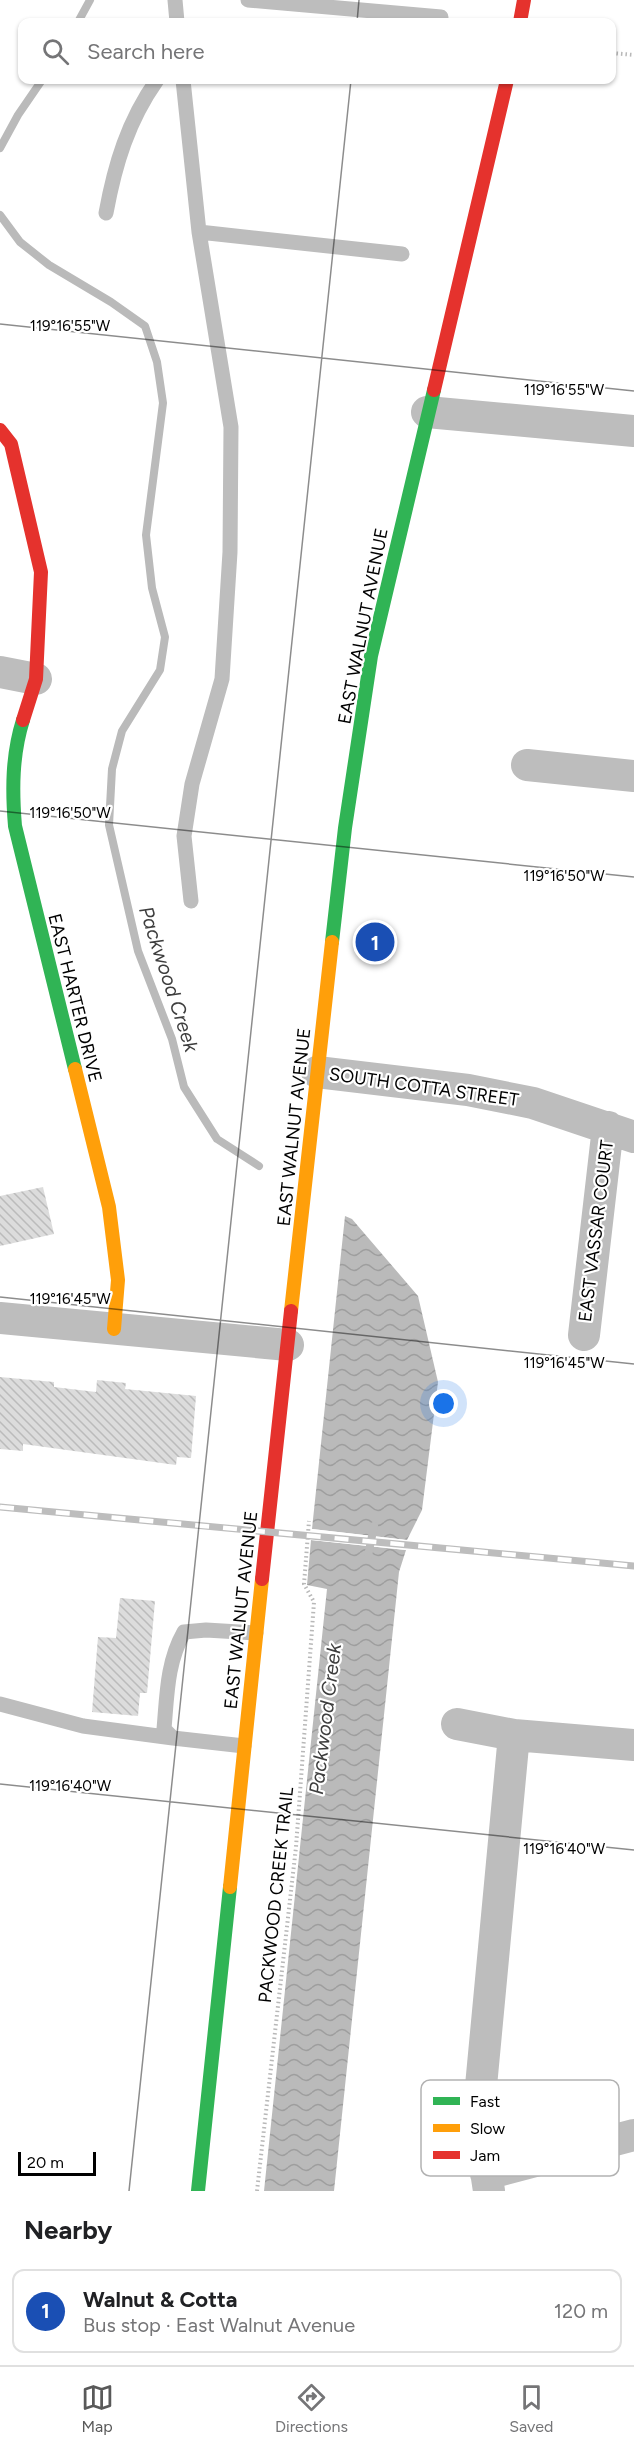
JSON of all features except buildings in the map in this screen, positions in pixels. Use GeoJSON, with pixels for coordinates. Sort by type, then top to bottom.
{"type":"FeatureCollection","features":[{"type":"Feature","properties":{"kind":"main road"},"geometry":{"type":"LineString","coordinates":[[521,18],[524,0]]}},
{"type":"Feature","properties":{"kind":"main road","name":"EAST WALNUT AVENUE"},"geometry":{"type":"LineString","coordinates":[[198,2191],[256,1634],[345,828],[372,656],[427,412],[506,84]]}},
{"type":"Feature","properties":{"kind":"main road","name":"EAST HARTER DRIVE"},"geometry":{"type":"LineString","coordinates":[[0,430],[11,444],[41,572],[36,679],[15,748],[12,792],[15,826],[109,1207],[118,1280],[114,1329]]}},
{"type":"Feature","properties":{"kind":"street"},"geometry":{"type":"LineString","coordinates":[[427,412],[634,431]]}},
{"type":"Feature","properties":{"kind":"street"},"geometry":{"type":"LineString","coordinates":[[0,672],[36,679]]}},
{"type":"Feature","properties":{"kind":"street"},"geometry":{"type":"LineString","coordinates":[[527,765],[634,776]]}},
{"type":"Feature","properties":{"kind":"street","name":"SOUTH COTTA STREET"},"geometry":{"type":"LineString","coordinates":[[317,1072],[468,1090],[533,1103],[621,1132]]}},
{"type":"Feature","properties":{"kind":"street","name":"EAST VASSAR COURT"},"geometry":{"type":"LineString","coordinates":[[584,1335],[621,1132]]}},
{"type":"Feature","properties":{"kind":"street"},"geometry":{"type":"LineString","coordinates":[[0,1318],[288,1345]]}},
{"type":"Feature","properties":{"kind":"street"},"geometry":{"type":"LineString","coordinates":[[457,1724],[514,1735],[634,1744]]}},
{"type":"Feature","properties":{"kind":"street"},"geometry":{"type":"LineString","coordinates":[[482,2080],[514,1735]]}},
{"type":"Feature","properties":{"kind":"street"},"geometry":{"type":"LineString","coordinates":[[619,2140],[634,2135]]}},
{"type":"Feature","properties":{"kind":"street"},"geometry":{"type":"LineString","coordinates":[[488,2182],[507,2176]]}},
{"type":"Feature","properties":{"kind":"lane"},"geometry":{"type":"LineString","coordinates":[[175,0],[177,18]]}},
{"type":"Feature","properties":{"kind":"lane"},"geometry":{"type":"LineString","coordinates":[[248,0],[441,17]]}},
{"type":"Feature","properties":{"kind":"lane"},"geometry":{"type":"LineString","coordinates":[[106,213],[114,167],[140,103],[154,84]]}},
{"type":"Feature","properties":{"kind":"lane"},"geometry":{"type":"LineString","coordinates":[[183,84],[199,232],[231,426],[230,541],[222,679],[192,784],[184,836],[191,900]]}},
{"type":"Feature","properties":{"kind":"lane"},"geometry":{"type":"LineString","coordinates":[[199,232],[402,254]]}},
{"type":"Feature","properties":{"kind":"lane"},"geometry":{"type":"LineString","coordinates":[[173,1738],[164,1728],[167,1695],[172,1652],[184,1632],[206,1630],[256,1634]]}},
{"type":"Feature","properties":{"kind":"lane"},"geometry":{"type":"LineString","coordinates":[[0,1704],[83,1726],[244,1746]]}},
{"type":"Feature","properties":{"kind":"path"},"geometry":{"type":"LineString","coordinates":[[616,53],[634,55]]}},
{"type":"Feature","properties":{"kind":"path","name":"PACKWOOD CREEK TRAIL"},"geometry":{"type":"LineString","coordinates":[[256,2191],[296,1847],[314,1602],[304,1584],[309,1521]]}},
{"type":"Feature","properties":{"kind":"water"},"geometry":{"type":"Polygon","coordinates":[[[345,1216],[352,1219],[418,1296],[438,1382],[422,1510],[407,1540],[312,1529],[345,1216]]]}},
{"type":"Feature","properties":{"kind":"water"},"geometry":{"type":"Polygon","coordinates":[[[311,1540],[406,1550],[399,1572],[334,2191],[264,2191],[327,1589],[307,1585],[311,1540]]]}},
{"type":"Feature","properties":{"kind":"pier"},"geometry":{"type":"Polygon","coordinates":[[[312,1529],[407,1540],[406,1543],[311,1532],[312,1529]]]}},
{"type":"Feature","properties":{"kind":"pier"},"geometry":{"type":"Polygon","coordinates":[[[311,1537],[406,1547],[406,1550],[311,1540],[311,1537]]]}},
{"type":"Feature","properties":{"kind":"waterway","name":"Packwood Creek"},"geometry":{"type":"LineString","coordinates":[[80,18],[90,0]]}},
{"type":"Feature","properties":{"kind":"waterway","name":"Packwood Creek"},"geometry":{"type":"LineString","coordinates":[[0,148],[18,115],[39,84]]}},
{"type":"Feature","properties":{"kind":"waterway","name":"Packwood Creek"},"geometry":{"type":"LineString","coordinates":[[0,215],[20,242],[49,265],[111,302],[145,326],[157,362],[163,403],[146,535],[152,588],[165,637],[160,670],[122,731],[112,769],[109,825],[138,951],[172,1039],[184,1087],[217,1139],[259,1166]]}},
{"type":"Feature","properties":{"kind":"waterway","name":"Packwood Creek"},"geometry":{"type":"LineString","coordinates":[[368,1556],[374,1526]]}},
{"type":"Feature","properties":{"kind":"railway"},"geometry":{"type":"LineString","coordinates":[[0,1507],[634,1566]]}},
{"type":"Feature","properties":{"kind":"traffic: fast"},"geometry":{"type":"LineString","coordinates":[[332,942],[345,828],[371,656],[434,390]]}},
{"type":"Feature","properties":{"kind":"traffic: fast"},"geometry":{"type":"LineString","coordinates":[[23,720],[14,773],[15,826],[75,1069]]}},
{"type":"Feature","properties":{"kind":"traffic: fast"},"geometry":{"type":"LineString","coordinates":[[198,2191],[230,1887]]}},
{"type":"Feature","properties":{"kind":"traffic: slow"},"geometry":{"type":"LineString","coordinates":[[291,1311],[332,942]]}},
{"type":"Feature","properties":{"kind":"traffic: slow"},"geometry":{"type":"LineString","coordinates":[[75,1069],[109,1207],[118,1280],[114,1329]]}},
{"type":"Feature","properties":{"kind":"traffic: slow"},"geometry":{"type":"LineString","coordinates":[[230,1887],[262,1579]]}},
{"type":"Feature","properties":{"kind":"traffic: jam"},"geometry":{"type":"LineString","coordinates":[[521,18],[524,0]]}},
{"type":"Feature","properties":{"kind":"traffic: jam"},"geometry":{"type":"LineString","coordinates":[[434,390],[506,84]]}},
{"type":"Feature","properties":{"kind":"traffic: jam"},"geometry":{"type":"LineString","coordinates":[[0,430],[11,444],[41,572],[36,679],[23,720]]}},
{"type":"Feature","properties":{"kind":"traffic: jam"},"geometry":{"type":"LineString","coordinates":[[262,1579],[291,1311]]}},
{"type":"Feature","properties":{"kind":"place","name":"Walnut & Cotta"},"geometry":{"type":"Point","coordinates":[375,942]}}]}
